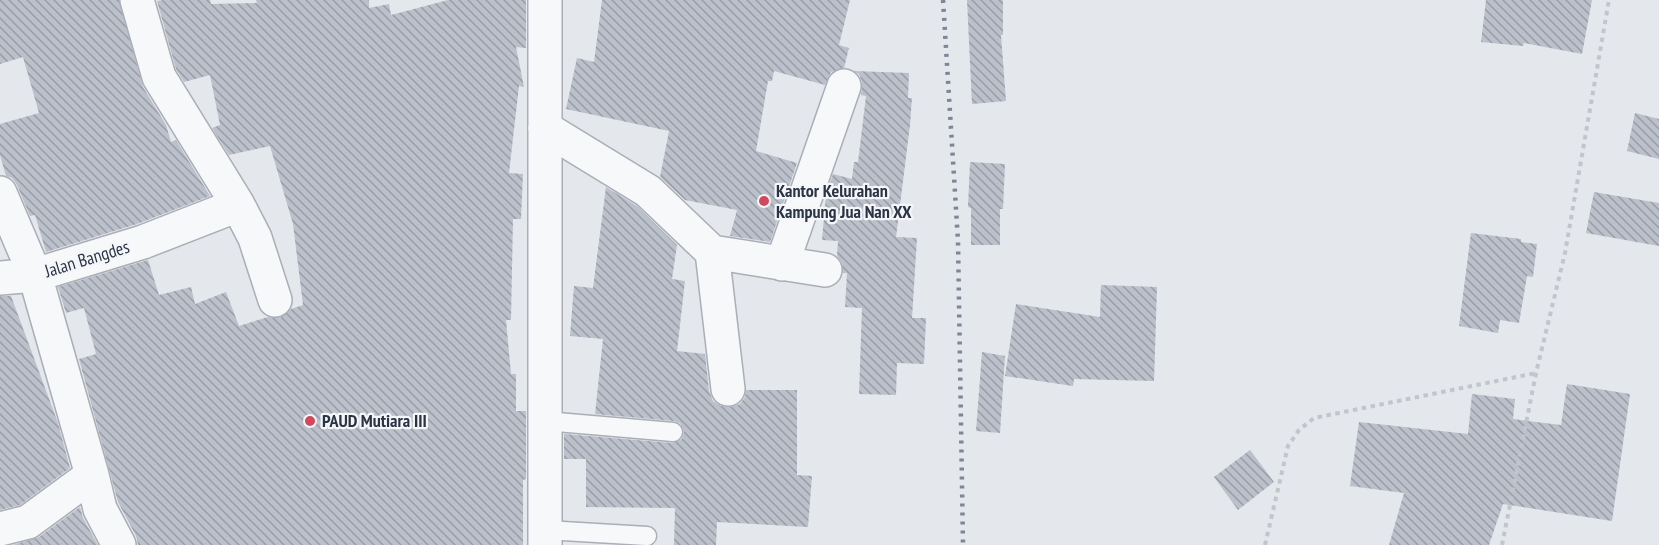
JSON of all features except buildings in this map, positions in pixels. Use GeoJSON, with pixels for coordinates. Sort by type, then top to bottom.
{"type":"FeatureCollection","features":[{"type":"Feature","properties":{"kind":"street"},"geometry":{"type":"LineString","coordinates":[[136,0],[159,77],[238,205],[255,238],[275,300]]}},
{"type":"Feature","properties":{"kind":"street"},"geometry":{"type":"LineString","coordinates":[[545,0],[546,538]]}},
{"type":"Feature","properties":{"kind":"street"},"geometry":{"type":"LineString","coordinates":[[782,264],[844,86]]}},
{"type":"Feature","properties":{"kind":"street"},"geometry":{"type":"LineString","coordinates":[[545,128],[648,191],[712,252],[825,270]]}},
{"type":"Feature","properties":{"kind":"street"},"geometry":{"type":"LineString","coordinates":[[0,193],[35,275],[0,278]]}},
{"type":"Feature","properties":{"kind":"street","name":"Jalan Bangdes"},"geometry":{"type":"LineString","coordinates":[[118,545],[100,509],[35,275],[143,242],[238,205]]}},
{"type":"Feature","properties":{"kind":"street"},"geometry":{"type":"LineString","coordinates":[[712,252],[728,389]]}},
{"type":"Feature","properties":{"kind":"street"},"geometry":{"type":"LineString","coordinates":[[21,532],[92,474]]}},
{"type":"Feature","properties":{"kind":"lane"},"geometry":{"type":"LineString","coordinates":[[545,421],[673,432]]}},
{"type":"Feature","properties":{"kind":"lane"},"geometry":{"type":"LineString","coordinates":[[546,538],[647,537]]}},
{"type":"Feature","properties":{"kind":"path"},"geometry":{"type":"LineString","coordinates":[[1502,545],[1536,373],[1565,253],[1609,0]]}},
{"type":"Feature","properties":{"kind":"path"},"geometry":{"type":"LineString","coordinates":[[1265,545],[1288,446],[1299,430],[1314,418],[1536,373]]}},
{"type":"Feature","properties":{"kind":"railway"},"geometry":{"type":"LineString","coordinates":[[943,0],[958,241],[963,545]]}},
{"type":"Feature","properties":{"kind":"place","name":"Kantor Kelurahan Kampung Jua Nan XX"},"geometry":{"type":"Point","coordinates":[764,201]}},
{"type":"Feature","properties":{"kind":"place","name":"PAUD Mutiara III"},"geometry":{"type":"Point","coordinates":[310,421]}}]}
